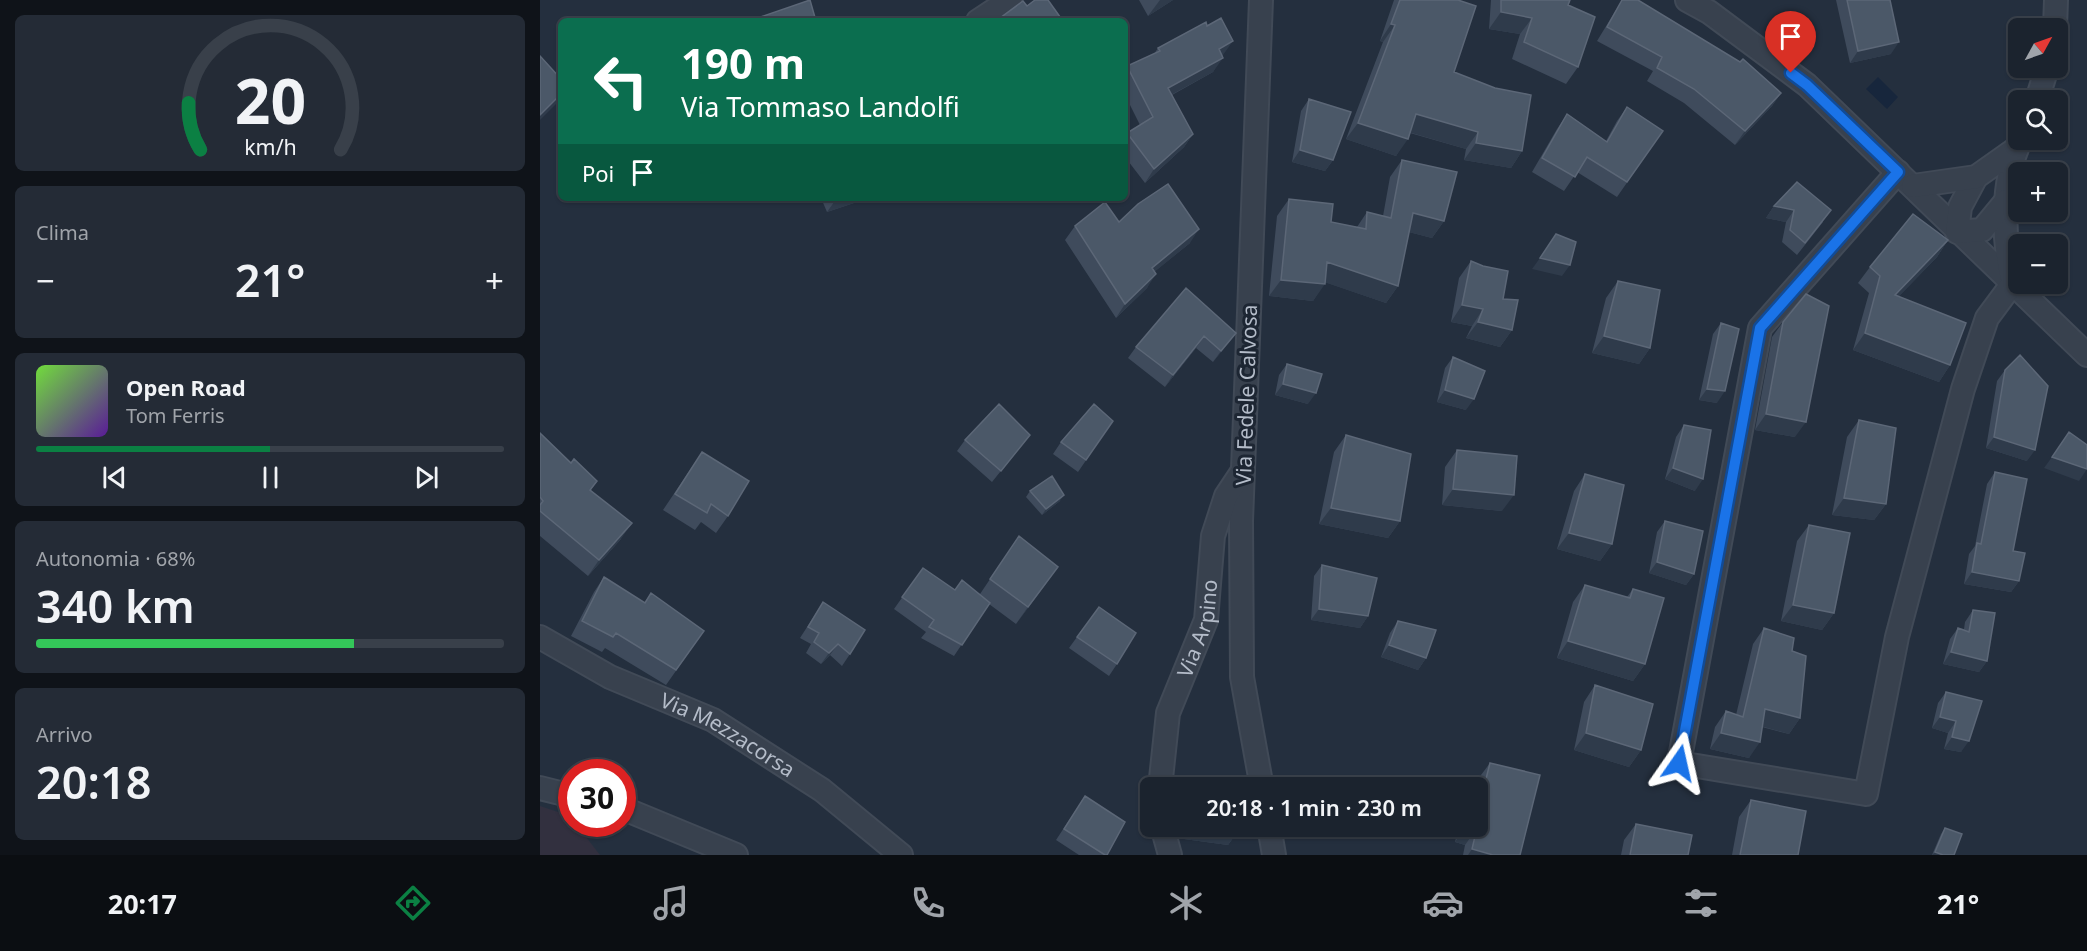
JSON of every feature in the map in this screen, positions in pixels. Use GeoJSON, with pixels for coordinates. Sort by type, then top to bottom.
{"type":"FeatureCollection","features":[{"type":"Feature","properties":{"kind":"street"},"geometry":{"type":"LineString","coordinates":[[983,18],[1010,0]]}},
{"type":"Feature","properties":{"kind":"street","name":"Via Fedele Calvosa"},"geometry":{"type":"LineString","coordinates":[[1260,777],[1242,677],[1243,471],[1261,0]]}},
{"type":"Feature","properties":{"kind":"street"},"geometry":{"type":"LineString","coordinates":[[1687,0],[1709,12],[1807,85],[1957,232],[2008,278]]}},
{"type":"Feature","properties":{"kind":"street"},"geometry":{"type":"LineString","coordinates":[[2055,18],[2056,0]]}},
{"type":"Feature","properties":{"kind":"street"},"geometry":{"type":"LineString","coordinates":[[1957,232],[1960,207],[1976,177],[2011,150]]}},
{"type":"Feature","properties":{"kind":"street"},"geometry":{"type":"LineString","coordinates":[[2008,262],[2006,201],[2018,150]]}},
{"type":"Feature","properties":{"kind":"street"},"geometry":{"type":"LineString","coordinates":[[1976,177],[1905,179],[1760,328],[1679,763],[1866,794],[1897,637],[1963,389],[1987,318],[2008,290]]}},
{"type":"Feature","properties":{"kind":"street"},"geometry":{"type":"LineString","coordinates":[[1957,232],[1982,230],[2006,201]]}},
{"type":"Feature","properties":{"kind":"street"},"geometry":{"type":"LineString","coordinates":[[2024,294],[2087,355]]}},
{"type":"Feature","properties":{"kind":"street","name":"Via Arpino"},"geometry":{"type":"LineString","coordinates":[[1161,777],[1168,713],[1206,620],[1214,536],[1226,496],[1243,471]]}},
{"type":"Feature","properties":{"kind":"street","name":"Via Mezzacorsa"},"geometry":{"type":"LineString","coordinates":[[540,637],[610,677],[713,720],[822,790],[901,855]]}},
{"type":"Feature","properties":{"kind":"street"},"geometry":{"type":"LineString","coordinates":[[540,788],[558,792]]}},
{"type":"Feature","properties":{"kind":"street"},"geometry":{"type":"LineString","coordinates":[[636,814],[736,855]]}},
{"type":"Feature","properties":{"kind":"street"},"geometry":{"type":"LineString","coordinates":[[1165,837],[1170,855]]}},
{"type":"Feature","properties":{"kind":"street"},"geometry":{"type":"LineString","coordinates":[[1271,837],[1274,855]]}},
{"type":"Feature","properties":{"kind":"shaded area"},"geometry":{"type":"Polygon","coordinates":[[[540,806],[558,812],[558,837],[586,837],[600,855],[540,855],[540,806]]]}},
{"type":"Feature","properties":{"kind":"water"},"geometry":{"type":"Polygon","coordinates":[[[1878,77],[1898,97],[1887,109],[1866,89],[1878,77]]]}},
{"type":"Feature","properties":{"kind":"building"},"geometry":{"type":"Polygon","coordinates":[[[810,0],[815,18],[758,18],[810,0]]]}},
{"type":"Feature","properties":{"kind":"building"},"geometry":{"type":"Polygon","coordinates":[[[1035,0],[1048,0],[1061,18],[1000,18],[1023,1],[1027,6],[1035,0]]]}},
{"type":"Feature","properties":{"kind":"building"},"geometry":{"type":"Polygon","coordinates":[[[1400,0],[1458,0],[1476,6],[1454,72],[1495,88],[1531,95],[1522,151],[1476,143],[1478,132],[1416,114],[1408,139],[1358,123],[1395,25],[1391,24],[1400,0]]]}},
{"type":"Feature","properties":{"kind":"building"},"geometry":{"type":"Polygon","coordinates":[[[1501,0],[1570,0],[1568,5],[1595,17],[1578,67],[1524,42],[1532,18],[1501,12],[1501,0]]]}},
{"type":"Feature","properties":{"kind":"building"},"geometry":{"type":"Polygon","coordinates":[[[1622,0],[1638,0],[1740,62],[1743,59],[1781,93],[1745,131],[1694,89],[1657,68],[1662,57],[1607,27],[1622,0]]]}},
{"type":"Feature","properties":{"kind":"building"},"geometry":{"type":"Polygon","coordinates":[[[1847,0],[1890,0],[1899,42],[1858,51],[1847,0]]]}},
{"type":"Feature","properties":{"kind":"building"},"geometry":{"type":"Polygon","coordinates":[[[1221,18],[1233,41],[1219,49],[1223,58],[1168,88],[1193,134],[1154,169],[1128,134],[1153,117],[1128,66],[1160,51],[1158,48],[1206,22],[1207,26],[1221,18]]]}},
{"type":"Feature","properties":{"kind":"building"},"geometry":{"type":"Polygon","coordinates":[[[540,56],[558,76],[558,97],[540,115],[540,56]]]}},
{"type":"Feature","properties":{"kind":"building"},"geometry":{"type":"Polygon","coordinates":[[[1309,99],[1351,112],[1333,160],[1300,150],[1309,99]]]}},
{"type":"Feature","properties":{"kind":"building"},"geometry":{"type":"Polygon","coordinates":[[[1627,107],[1663,131],[1627,182],[1587,157],[1575,177],[1542,158],[1567,114],[1607,142],[1627,107]]]}},
{"type":"Feature","properties":{"kind":"building"},"geometry":{"type":"Polygon","coordinates":[[[1402,160],[1457,172],[1444,221],[1413,213],[1398,286],[1327,262],[1325,284],[1281,280],[1289,199],[1333,204],[1331,222],[1366,229],[1367,212],[1391,218],[1402,160]]]}},
{"type":"Feature","properties":{"kind":"building"},"geometry":{"type":"Polygon","coordinates":[[[1797,182],[1831,210],[1805,243],[1790,230],[1794,210],[1774,206],[1797,182]]]}},
{"type":"Feature","properties":{"kind":"building"},"geometry":{"type":"Polygon","coordinates":[[[1168,184],[1199,229],[1152,268],[1156,274],[1125,304],[1075,226],[1105,202],[1119,222],[1138,204],[1168,184]]]}},
{"type":"Feature","properties":{"kind":"building"},"geometry":{"type":"Polygon","coordinates":[[[1913,214],[1948,240],[1895,295],[1966,323],[1950,365],[1865,333],[1880,276],[1870,267],[1913,214]]]}},
{"type":"Feature","properties":{"kind":"building"},"geometry":{"type":"Polygon","coordinates":[[[1556,234],[1576,242],[1570,265],[1540,258],[1556,234]]]}},
{"type":"Feature","properties":{"kind":"building"},"geometry":{"type":"Polygon","coordinates":[[[1471,261],[1508,271],[1503,299],[1518,300],[1512,330],[1478,322],[1483,309],[1462,305],[1471,261]]]}},
{"type":"Feature","properties":{"kind":"building"},"geometry":{"type":"Polygon","coordinates":[[[1618,281],[1660,290],[1650,348],[1604,336],[1618,281]]]}},
{"type":"Feature","properties":{"kind":"building"},"geometry":{"type":"Polygon","coordinates":[[[1186,288],[1236,333],[1221,351],[1204,336],[1173,375],[1136,347],[1186,288]]]}},
{"type":"Feature","properties":{"kind":"building"},"geometry":{"type":"Polygon","coordinates":[[[1806,294],[1829,306],[1806,422],[1766,414],[1783,322],[1806,294]]]}},
{"type":"Feature","properties":{"kind":"building"},"geometry":{"type":"Polygon","coordinates":[[[1721,323],[1739,329],[1725,391],[1707,389],[1721,323]]]}},
{"type":"Feature","properties":{"kind":"building"},"geometry":{"type":"Polygon","coordinates":[[[2020,355],[2048,386],[2035,450],[1994,437],[2005,370],[2020,355]]]}},
{"type":"Feature","properties":{"kind":"building"},"geometry":{"type":"Polygon","coordinates":[[[1453,357],[1485,371],[1474,399],[1445,390],[1453,357]]]}},
{"type":"Feature","properties":{"kind":"building"},"geometry":{"type":"Polygon","coordinates":[[[1287,364],[1322,374],[1316,393],[1283,384],[1287,364]]]}},
{"type":"Feature","properties":{"kind":"building"},"geometry":{"type":"Polygon","coordinates":[[[999,404],[1030,435],[1001,471],[965,440],[999,404]]]}},
{"type":"Feature","properties":{"kind":"building"},"geometry":{"type":"Polygon","coordinates":[[[1094,404],[1113,421],[1086,460],[1061,442],[1094,404]]]}},
{"type":"Feature","properties":{"kind":"building"},"geometry":{"type":"Polygon","coordinates":[[[1859,420],[1896,428],[1886,504],[1844,498],[1859,420]]]}},
{"type":"Feature","properties":{"kind":"building"},"geometry":{"type":"Polygon","coordinates":[[[1684,425],[1711,430],[1703,479],[1673,468],[1684,425]]]}},
{"type":"Feature","properties":{"kind":"building"},"geometry":{"type":"Polygon","coordinates":[[[2069,432],[2087,445],[2087,469],[2052,457],[2069,432]]]}},
{"type":"Feature","properties":{"kind":"building"},"geometry":{"type":"Polygon","coordinates":[[[540,433],[571,463],[574,459],[597,481],[590,490],[632,523],[599,560],[540,511],[543,501],[540,497],[540,433]]]}},
{"type":"Feature","properties":{"kind":"building"},"geometry":{"type":"Polygon","coordinates":[[[1346,435],[1411,454],[1400,521],[1331,508],[1346,435]]]}},
{"type":"Feature","properties":{"kind":"building"},"geometry":{"type":"Polygon","coordinates":[[[1457,450],[1517,456],[1514,495],[1453,489],[1457,450]]]}},
{"type":"Feature","properties":{"kind":"building"},"geometry":{"type":"Polygon","coordinates":[[[702,452],[749,481],[728,516],[711,504],[707,513],[675,494],[702,452]]]}},
{"type":"Feature","properties":{"kind":"building"},"geometry":{"type":"Polygon","coordinates":[[[1995,472],[2027,479],[2013,551],[2025,553],[2019,581],[1972,572],[1977,543],[1981,544],[1995,472]]]}},
{"type":"Feature","properties":{"kind":"building"},"geometry":{"type":"Polygon","coordinates":[[[1585,474],[1624,485],[1612,544],[1569,533],[1585,474]]]}},
{"type":"Feature","properties":{"kind":"building"},"geometry":{"type":"Polygon","coordinates":[[[1052,476],[1064,495],[1046,509],[1030,491],[1052,476]]]}},
{"type":"Feature","properties":{"kind":"building"},"geometry":{"type":"Polygon","coordinates":[[[1665,521],[1703,531],[1694,574],[1657,562],[1665,521]]]}},
{"type":"Feature","properties":{"kind":"building"},"geometry":{"type":"Polygon","coordinates":[[[1809,525],[1850,533],[1834,613],[1793,605],[1809,525]]]}},
{"type":"Feature","properties":{"kind":"building"},"geometry":{"type":"Polygon","coordinates":[[[1019,536],[1058,567],[1028,607],[990,579],[1019,536]]]}},
{"type":"Feature","properties":{"kind":"building"},"geometry":{"type":"Polygon","coordinates":[[[1322,565],[1377,578],[1368,616],[1319,609],[1322,565]]]}},
{"type":"Feature","properties":{"kind":"building"},"geometry":{"type":"Polygon","coordinates":[[[923,568],[955,590],[962,580],[990,603],[962,645],[929,627],[934,620],[902,597],[923,568]]]}},
{"type":"Feature","properties":{"kind":"building"},"geometry":{"type":"Polygon","coordinates":[[[604,577],[645,603],[651,593],[704,631],[676,670],[616,633],[613,637],[582,621],[604,577]]]}},
{"type":"Feature","properties":{"kind":"building"},"geometry":{"type":"Polygon","coordinates":[[[1585,585],[1630,598],[1633,589],[1664,598],[1645,664],[1568,641],[1585,585]]]}},
{"type":"Feature","properties":{"kind":"building"},"geometry":{"type":"Polygon","coordinates":[[[823,602],[865,630],[850,654],[838,644],[829,653],[814,642],[819,633],[808,627],[823,602]]]}},
{"type":"Feature","properties":{"kind":"building"},"geometry":{"type":"Polygon","coordinates":[[[1099,607],[1136,633],[1117,664],[1077,637],[1099,607]]]}},
{"type":"Feature","properties":{"kind":"building"},"geometry":{"type":"Polygon","coordinates":[[[1973,610],[1995,613],[1987,661],[1951,652],[1958,628],[1969,632],[1973,610]]]}},
{"type":"Feature","properties":{"kind":"building"},"geometry":{"type":"Polygon","coordinates":[[[1398,621],[1436,630],[1426,658],[1389,645],[1398,621]]]}},
{"type":"Feature","properties":{"kind":"building"},"geometry":{"type":"Polygon","coordinates":[[[1764,628],[1794,638],[1792,651],[1806,656],[1800,718],[1765,709],[1760,742],[1721,733],[1726,711],[1743,717],[1764,628]]]}},
{"type":"Feature","properties":{"kind":"building"},"geometry":{"type":"Polygon","coordinates":[[[1595,685],[1653,704],[1641,750],[1586,733],[1595,685]]]}},
{"type":"Feature","properties":{"kind":"building"},"geometry":{"type":"Polygon","coordinates":[[[1946,692],[1982,701],[1969,741],[1952,737],[1956,721],[1940,717],[1946,692]]]}},
{"type":"Feature","properties":{"kind":"building"},"geometry":{"type":"Polygon","coordinates":[[[1490,763],[1540,775],[1520,855],[1493,855],[1472,849],[1475,837],[1488,837],[1486,777],[1490,763]]]}},
{"type":"Feature","properties":{"kind":"building"},"geometry":{"type":"Polygon","coordinates":[[[1085,796],[1125,822],[1107,855],[1064,829],[1085,796]]]}},
{"type":"Feature","properties":{"kind":"building"},"geometry":{"type":"Polygon","coordinates":[[[1751,800],[1806,811],[1798,855],[1740,855],[1751,800]]]}},
{"type":"Feature","properties":{"kind":"building"},"geometry":{"type":"Polygon","coordinates":[[[1636,824],[1692,835],[1688,855],[1630,855],[1636,824]]]}},
{"type":"Feature","properties":{"kind":"building"},"geometry":{"type":"Polygon","coordinates":[[[1945,828],[1962,834],[1954,855],[1935,852],[1945,828]]]}},
{"type":"Feature","properties":{"kind":"route"},"geometry":{"type":"LineString","coordinates":[[1679,763],[1760,328],[1898,172],[1807,85],[1791,73]]}}]}
